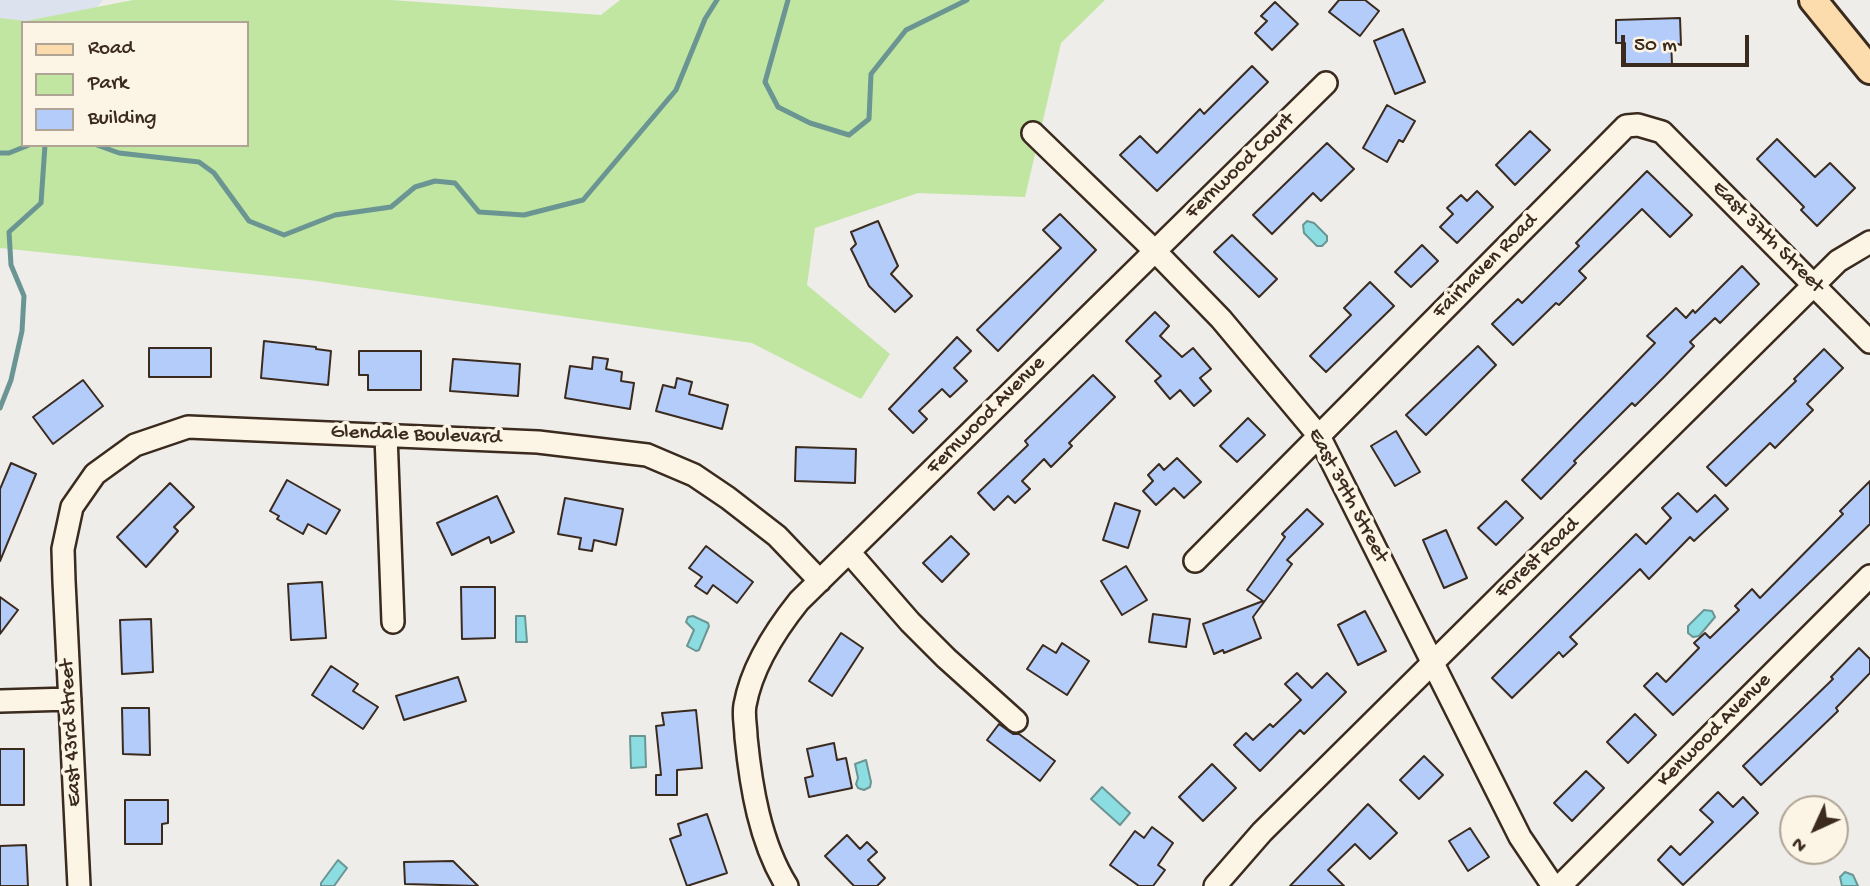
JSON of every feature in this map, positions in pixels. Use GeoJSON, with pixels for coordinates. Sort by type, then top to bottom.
{"type":"FeatureCollection","features":[{"type":"Feature","properties":{"kind":"main road"},"geometry":{"type":"LineString","coordinates":[[1813,0],[1870,70]]}},
{"type":"Feature","properties":{"kind":"street","name":"Fernwood Court"},"geometry":{"type":"LineString","coordinates":[[1155,251],[1326,83]]}},
{"type":"Feature","properties":{"kind":"street","name":"Fairhaven Road"},"geometry":{"type":"LineString","coordinates":[[1319,436],[1626,126],[1638,125],[1664,133]]}},
{"type":"Feature","properties":{"kind":"street","name":"East 39th Street"},"geometry":{"type":"LineString","coordinates":[[1033,133],[1221,319],[1319,436],[1520,837],[1553,886]]}},
{"type":"Feature","properties":{"kind":"street","name":"East 37th Street"},"geometry":{"type":"LineString","coordinates":[[1664,133],[1870,342]]}},
{"type":"Feature","properties":{"kind":"street","name":"Forest Road"},"geometry":{"type":"LineString","coordinates":[[1215,886],[1262,832],[1838,261],[1870,242]]}},
{"type":"Feature","properties":{"kind":"street","name":"Fernwood Avenue"},"geometry":{"type":"LineString","coordinates":[[787,886],[776,869],[761,821],[749,759],[744,708],[750,683],[775,631],[799,601],[1155,251]]}},
{"type":"Feature","properties":{"kind":"street","name":"Glendale Boulevard"},"geometry":{"type":"LineString","coordinates":[[64,581],[63,549],[72,507],[96,474],[135,444],[188,427],[538,442],[647,455],[694,475],[728,498],[778,536],[820,581]]}},
{"type":"Feature","properties":{"kind":"street"},"geometry":{"type":"LineString","coordinates":[[386,435],[393,622]]}},
{"type":"Feature","properties":{"kind":"street"},"geometry":{"type":"LineString","coordinates":[[1195,561],[1319,436]]}},
{"type":"Feature","properties":{"kind":"street"},"geometry":{"type":"LineString","coordinates":[[849,552],[910,622],[1016,721]]}},
{"type":"Feature","properties":{"kind":"street","name":"Kenwood Avenue"},"geometry":{"type":"LineString","coordinates":[[1560,886],[1870,576]]}},
{"type":"Feature","properties":{"kind":"street","name":"East 43rd Street"},"geometry":{"type":"LineString","coordinates":[[64,581],[79,886]]}},
{"type":"Feature","properties":{"kind":"street"},"geometry":{"type":"LineString","coordinates":[[0,701],[70,699]]}},
{"type":"Feature","properties":{"kind":"shaded area"},"geometry":{"type":"Polygon","coordinates":[[[0,0],[103,0],[85,21],[21,21],[21,23],[0,28],[0,0]]]}},
{"type":"Feature","properties":{"kind":"green space"},"geometry":{"type":"Polygon","coordinates":[[[133,0],[391,0],[601,15],[620,0],[1105,0],[1061,43],[1025,197],[918,193],[815,228],[807,285],[890,354],[861,399],[752,343],[309,280],[0,248],[0,18],[26,21],[133,0]]]}},
{"type":"Feature","properties":{"kind":"water"},"geometry":{"type":"Polygon","coordinates":[[[1307,221],[1314,223],[1327,236],[1327,241],[1322,246],[1317,246],[1304,233],[1303,225],[1307,221]]]}},
{"type":"Feature","properties":{"kind":"water"},"geometry":{"type":"Polygon","coordinates":[[[1704,610],[1712,611],[1715,617],[1699,636],[1693,637],[1688,633],[1688,626],[1704,610]]]}},
{"type":"Feature","properties":{"kind":"water"},"geometry":{"type":"Polygon","coordinates":[[[516,616],[525,616],[527,642],[516,642],[516,616]]]}},
{"type":"Feature","properties":{"kind":"water"},"geometry":{"type":"Polygon","coordinates":[[[693,616],[709,626],[699,650],[696,651],[687,646],[694,630],[686,622],[688,617],[693,616]]]}},
{"type":"Feature","properties":{"kind":"water"},"geometry":{"type":"Polygon","coordinates":[[[630,736],[645,736],[646,767],[631,768],[630,736]]]}},
{"type":"Feature","properties":{"kind":"water"},"geometry":{"type":"Polygon","coordinates":[[[866,760],[871,782],[870,787],[864,790],[856,784],[858,778],[855,764],[866,760]]]}},
{"type":"Feature","properties":{"kind":"water"},"geometry":{"type":"Polygon","coordinates":[[[1102,787],[1130,813],[1120,825],[1091,799],[1102,787]]]}},
{"type":"Feature","properties":{"kind":"water"},"geometry":{"type":"Polygon","coordinates":[[[338,860],[347,868],[334,886],[321,886],[321,883],[338,860]]]}},
{"type":"Feature","properties":{"kind":"water"},"geometry":{"type":"Polygon","coordinates":[[[1845,872],[1853,875],[1858,886],[1842,886],[1840,877],[1845,872]]]}},
{"type":"Feature","properties":{"kind":"building"},"geometry":{"type":"Polygon","coordinates":[[[1339,0],[1365,0],[1379,11],[1360,36],[1329,12],[1339,0]]]}},
{"type":"Feature","properties":{"kind":"building"},"geometry":{"type":"Polygon","coordinates":[[[1275,2],[1298,24],[1272,50],[1255,33],[1267,21],[1261,16],[1275,2]]]}},
{"type":"Feature","properties":{"kind":"building"},"geometry":{"type":"Polygon","coordinates":[[[1680,18],[1681,45],[1671,42],[1672,64],[1625,64],[1625,43],[1616,43],[1616,20],[1680,18]]]}},
{"type":"Feature","properties":{"kind":"building"},"geometry":{"type":"Polygon","coordinates":[[[1403,29],[1425,82],[1395,94],[1374,41],[1403,29]]]}},
{"type":"Feature","properties":{"kind":"building"},"geometry":{"type":"Polygon","coordinates":[[[1252,66],[1268,82],[1157,191],[1120,155],[1140,136],[1157,153],[1200,109],[1204,114],[1252,66]]]}},
{"type":"Feature","properties":{"kind":"building"},"geometry":{"type":"Polygon","coordinates":[[[1387,105],[1415,121],[1403,142],[1399,140],[1387,162],[1363,148],[1387,105]]]}},
{"type":"Feature","properties":{"kind":"building"},"geometry":{"type":"Polygon","coordinates":[[[1530,131],[1550,150],[1515,185],[1496,165],[1530,131]]]}},
{"type":"Feature","properties":{"kind":"building"},"geometry":{"type":"Polygon","coordinates":[[[1777,139],[1815,177],[1830,163],[1855,188],[1817,226],[1801,210],[1804,207],[1757,159],[1777,139]]]}},
{"type":"Feature","properties":{"kind":"building"},"geometry":{"type":"Polygon","coordinates":[[[1327,143],[1354,169],[1321,201],[1313,193],[1272,234],[1253,215],[1327,143]]]}},
{"type":"Feature","properties":{"kind":"building"},"geometry":{"type":"Polygon","coordinates":[[[1647,171],[1692,215],[1670,237],[1642,209],[1579,271],[1586,278],[1513,345],[1492,324],[1518,299],[1522,303],[1579,246],[1576,243],[1647,171]]]}},
{"type":"Feature","properties":{"kind":"building"},"geometry":{"type":"Polygon","coordinates":[[[1477,191],[1493,207],[1457,243],[1440,227],[1453,214],[1447,208],[1461,195],[1467,201],[1477,191]]]}},
{"type":"Feature","properties":{"kind":"building"},"geometry":{"type":"Polygon","coordinates":[[[1060,214],[1096,250],[998,351],[977,330],[1061,248],[1043,230],[1060,214]]]}},
{"type":"Feature","properties":{"kind":"building"},"geometry":{"type":"Polygon","coordinates":[[[878,221],[898,266],[891,274],[912,296],[895,312],[869,286],[851,249],[856,244],[851,232],[878,221]]]}},
{"type":"Feature","properties":{"kind":"building"},"geometry":{"type":"Polygon","coordinates":[[[1232,235],[1277,279],[1259,297],[1214,252],[1232,235]]]}},
{"type":"Feature","properties":{"kind":"building"},"geometry":{"type":"Polygon","coordinates":[[[1422,245],[1438,261],[1411,287],[1395,272],[1422,245]]]}},
{"type":"Feature","properties":{"kind":"building"},"geometry":{"type":"Polygon","coordinates":[[[1742,266],[1759,284],[1720,323],[1715,318],[1690,342],[1694,346],[1635,406],[1632,403],[1574,461],[1576,463],[1541,499],[1522,480],[1655,343],[1647,336],[1676,308],[1686,318],[1693,310],[1695,313],[1742,266]]]}},
{"type":"Feature","properties":{"kind":"building"},"geometry":{"type":"Polygon","coordinates":[[[1370,282],[1394,306],[1326,372],[1310,356],[1351,315],[1344,308],[1370,282]]]}},
{"type":"Feature","properties":{"kind":"building"},"geometry":{"type":"Polygon","coordinates":[[[1155,312],[1169,326],[1160,336],[1182,357],[1193,348],[1211,369],[1200,378],[1211,391],[1194,406],[1180,390],[1170,399],[1155,381],[1161,376],[1126,341],[1155,312]]]}},
{"type":"Feature","properties":{"kind":"building"},"geometry":{"type":"Polygon","coordinates":[[[957,337],[971,351],[954,368],[967,381],[950,397],[942,389],[919,411],[927,419],[913,433],[889,409],[957,337]]]}},
{"type":"Feature","properties":{"kind":"building"},"geometry":{"type":"Polygon","coordinates":[[[264,341],[331,351],[328,385],[261,378],[264,341]]]}},
{"type":"Feature","properties":{"kind":"building"},"geometry":{"type":"Polygon","coordinates":[[[1478,346],[1496,365],[1426,435],[1406,415],[1478,346]]]}},
{"type":"Feature","properties":{"kind":"building"},"geometry":{"type":"Polygon","coordinates":[[[149,348],[211,348],[211,377],[149,377],[149,348]]]}},
{"type":"Feature","properties":{"kind":"building"},"geometry":{"type":"Polygon","coordinates":[[[1824,349],[1843,368],[1807,404],[1813,410],[1775,448],[1770,443],[1726,486],[1707,467],[1796,381],[1794,379],[1824,349]]]}},
{"type":"Feature","properties":{"kind":"building"},"geometry":{"type":"Polygon","coordinates":[[[359,351],[421,351],[421,390],[368,390],[368,375],[359,375],[359,351]]]}},
{"type":"Feature","properties":{"kind":"building"},"geometry":{"type":"Polygon","coordinates":[[[593,357],[608,359],[606,369],[622,372],[621,381],[634,383],[630,409],[565,398],[570,366],[592,369],[593,357]]]}},
{"type":"Feature","properties":{"kind":"building"},"geometry":{"type":"Polygon","coordinates":[[[453,359],[520,364],[518,396],[450,391],[453,359]]]}},
{"type":"Feature","properties":{"kind":"building"},"geometry":{"type":"Polygon","coordinates":[[[1093,375],[1115,397],[1069,443],[1072,446],[1051,467],[1044,459],[1022,481],[1030,489],[1015,503],[1008,496],[994,510],[978,493],[1028,445],[1025,441],[1093,375]]]}},
{"type":"Feature","properties":{"kind":"building"},"geometry":{"type":"Polygon","coordinates":[[[677,378],[692,382],[689,394],[728,405],[722,429],[656,411],[663,385],[675,388],[677,378]]]}},
{"type":"Feature","properties":{"kind":"building"},"geometry":{"type":"Polygon","coordinates":[[[83,380],[103,406],[53,444],[33,417],[83,380]]]}},
{"type":"Feature","properties":{"kind":"building"},"geometry":{"type":"Polygon","coordinates":[[[1248,418],[1265,435],[1237,462],[1220,446],[1248,418]]]}},
{"type":"Feature","properties":{"kind":"building"},"geometry":{"type":"Polygon","coordinates":[[[1396,431],[1420,472],[1395,486],[1371,446],[1396,431]]]}},
{"type":"Feature","properties":{"kind":"building"},"geometry":{"type":"Polygon","coordinates":[[[796,447],[856,449],[855,483],[795,481],[796,447]]]}},
{"type":"Feature","properties":{"kind":"building"},"geometry":{"type":"Polygon","coordinates":[[[1177,458],[1201,482],[1184,498],[1174,488],[1156,505],[1143,491],[1153,481],[1148,475],[1159,464],[1164,470],[1177,458]]]}},
{"type":"Feature","properties":{"kind":"building"},"geometry":{"type":"Polygon","coordinates":[[[11,463],[36,474],[0,561],[0,489],[11,463]]]}},
{"type":"Feature","properties":{"kind":"building"},"geometry":{"type":"Polygon","coordinates":[[[287,480],[340,510],[326,534],[308,524],[303,534],[277,519],[279,516],[270,511],[287,480]]]}},
{"type":"Feature","properties":{"kind":"building"},"geometry":{"type":"Polygon","coordinates":[[[1870,481],[1870,524],[1673,715],[1644,686],[1657,673],[1666,682],[1699,648],[1694,643],[1705,633],[1710,638],[1739,610],[1735,606],[1752,589],[1760,598],[1843,514],[1840,511],[1870,481]]]}},
{"type":"Feature","properties":{"kind":"building"},"geometry":{"type":"Polygon","coordinates":[[[170,483],[194,507],[174,527],[178,531],[146,567],[117,537],[170,483]]]}},
{"type":"Feature","properties":{"kind":"building"},"geometry":{"type":"Polygon","coordinates":[[[1678,493],[1697,512],[1715,495],[1728,509],[1694,541],[1690,537],[1649,579],[1640,569],[1570,637],[1577,644],[1563,657],[1559,652],[1512,698],[1492,678],[1636,534],[1646,544],[1671,518],[1662,508],[1678,493]]]}},
{"type":"Feature","properties":{"kind":"building"},"geometry":{"type":"Polygon","coordinates":[[[497,496],[514,532],[491,543],[489,537],[452,555],[437,523],[497,496]]]}},
{"type":"Feature","properties":{"kind":"building"},"geometry":{"type":"Polygon","coordinates":[[[565,498],[623,509],[616,545],[594,540],[592,551],[579,549],[581,538],[558,534],[565,498]]]}},
{"type":"Feature","properties":{"kind":"building"},"geometry":{"type":"Polygon","coordinates":[[[1506,501],[1523,518],[1496,545],[1478,528],[1506,501]]]}},
{"type":"Feature","properties":{"kind":"building"},"geometry":{"type":"Polygon","coordinates":[[[1115,503],[1140,511],[1128,548],[1103,540],[1115,503]]]}},
{"type":"Feature","properties":{"kind":"building"},"geometry":{"type":"Polygon","coordinates":[[[1307,509],[1323,524],[1287,560],[1292,564],[1253,617],[1261,638],[1224,653],[1223,650],[1214,654],[1203,624],[1263,601],[1247,590],[1285,537],[1282,534],[1307,509]]]}},
{"type":"Feature","properties":{"kind":"building"},"geometry":{"type":"Polygon","coordinates":[[[1446,530],[1467,578],[1444,588],[1423,540],[1446,530]]]}},
{"type":"Feature","properties":{"kind":"building"},"geometry":{"type":"Polygon","coordinates":[[[951,536],[969,554],[942,582],[923,563],[951,536]]]}},
{"type":"Feature","properties":{"kind":"building"},"geometry":{"type":"Polygon","coordinates":[[[706,546],[753,582],[737,603],[713,585],[707,594],[695,586],[702,577],[689,568],[706,546]]]}},
{"type":"Feature","properties":{"kind":"building"},"geometry":{"type":"Polygon","coordinates":[[[1126,566],[1147,600],[1122,615],[1101,581],[1126,566]]]}},
{"type":"Feature","properties":{"kind":"building"},"geometry":{"type":"Polygon","coordinates":[[[322,582],[326,638],[291,640],[288,584],[322,582]]]}},
{"type":"Feature","properties":{"kind":"building"},"geometry":{"type":"Polygon","coordinates":[[[461,587],[495,587],[495,638],[462,639],[461,587]]]}},
{"type":"Feature","properties":{"kind":"building"},"geometry":{"type":"Polygon","coordinates":[[[0,597],[18,610],[0,634],[0,597]]]}},
{"type":"Feature","properties":{"kind":"building"},"geometry":{"type":"Polygon","coordinates":[[[1365,611],[1386,651],[1358,665],[1338,625],[1365,611]]]}},
{"type":"Feature","properties":{"kind":"building"},"geometry":{"type":"Polygon","coordinates":[[[1153,614],[1190,619],[1186,647],[1149,642],[1153,614]]]}},
{"type":"Feature","properties":{"kind":"building"},"geometry":{"type":"Polygon","coordinates":[[[151,619],[153,672],[122,674],[120,620],[151,619]]]}},
{"type":"Feature","properties":{"kind":"building"},"geometry":{"type":"Polygon","coordinates":[[[841,633],[863,648],[832,696],[809,681],[841,633]]]}},
{"type":"Feature","properties":{"kind":"building"},"geometry":{"type":"Polygon","coordinates":[[[1062,643],[1089,661],[1067,695],[1027,669],[1043,645],[1056,653],[1062,643]]]}},
{"type":"Feature","properties":{"kind":"building"},"geometry":{"type":"Polygon","coordinates":[[[1859,648],[1870,659],[1870,673],[1836,708],[1838,711],[1761,785],[1743,766],[1833,679],[1831,677],[1859,648]]]}},
{"type":"Feature","properties":{"kind":"building"},"geometry":{"type":"Polygon","coordinates":[[[331,666],[358,684],[353,691],[378,707],[363,729],[312,695],[331,666]]]}},
{"type":"Feature","properties":{"kind":"building"},"geometry":{"type":"Polygon","coordinates":[[[1297,673],[1312,688],[1327,673],[1346,692],[1304,734],[1300,730],[1260,771],[1234,745],[1246,733],[1253,740],[1270,724],[1273,727],[1301,700],[1285,684],[1297,673]]]}},
{"type":"Feature","properties":{"kind":"building"},"geometry":{"type":"Polygon","coordinates":[[[458,677],[466,701],[404,720],[396,696],[458,677]]]}},
{"type":"Feature","properties":{"kind":"building"},"geometry":{"type":"Polygon","coordinates":[[[122,708],[149,708],[150,755],[123,754],[122,708]]]}},
{"type":"Feature","properties":{"kind":"building"},"geometry":{"type":"Polygon","coordinates":[[[696,710],[702,768],[677,770],[677,795],[656,795],[656,775],[661,775],[656,726],[664,725],[662,713],[696,710]]]}},
{"type":"Feature","properties":{"kind":"building"},"geometry":{"type":"Polygon","coordinates":[[[1635,714],[1656,735],[1628,763],[1607,742],[1635,714]]]}},
{"type":"Feature","properties":{"kind":"building"},"geometry":{"type":"Polygon","coordinates":[[[999,724],[1013,734],[1019,734],[1055,761],[1040,781],[987,740],[999,724]]]}},
{"type":"Feature","properties":{"kind":"building"},"geometry":{"type":"Polygon","coordinates":[[[834,743],[837,760],[846,758],[852,788],[809,797],[805,778],[813,776],[807,749],[834,743]]]}},
{"type":"Feature","properties":{"kind":"building"},"geometry":{"type":"Polygon","coordinates":[[[0,749],[24,749],[24,805],[0,805],[0,749]]]}},
{"type":"Feature","properties":{"kind":"building"},"geometry":{"type":"Polygon","coordinates":[[[1424,756],[1443,775],[1419,799],[1400,780],[1424,756]]]}},
{"type":"Feature","properties":{"kind":"building"},"geometry":{"type":"Polygon","coordinates":[[[1212,764],[1236,788],[1203,821],[1179,797],[1212,764]]]}},
{"type":"Feature","properties":{"kind":"building"},"geometry":{"type":"Polygon","coordinates":[[[1586,771],[1604,788],[1572,821],[1554,803],[1586,771]]]}},
{"type":"Feature","properties":{"kind":"building"},"geometry":{"type":"Polygon","coordinates":[[[1718,792],[1733,807],[1743,797],[1758,813],[1683,885],[1658,860],[1671,846],[1680,855],[1713,822],[1700,810],[1718,792]]]}},
{"type":"Feature","properties":{"kind":"building"},"geometry":{"type":"Polygon","coordinates":[[[125,800],[168,800],[168,823],[162,824],[162,844],[125,844],[125,800]]]}},
{"type":"Feature","properties":{"kind":"building"},"geometry":{"type":"Polygon","coordinates":[[[1368,804],[1397,833],[1370,859],[1355,844],[1328,870],[1344,886],[1290,886],[1368,804]]]}},
{"type":"Feature","properties":{"kind":"building"},"geometry":{"type":"Polygon","coordinates":[[[707,814],[727,873],[687,886],[670,839],[681,835],[678,824],[707,814]]]}},
{"type":"Feature","properties":{"kind":"building"},"geometry":{"type":"Polygon","coordinates":[[[1152,827],[1173,843],[1158,865],[1165,870],[1153,886],[1139,886],[1110,865],[1135,831],[1144,838],[1152,827]]]}},
{"type":"Feature","properties":{"kind":"building"},"geometry":{"type":"Polygon","coordinates":[[[1470,828],[1489,857],[1468,871],[1449,841],[1470,828]]]}},
{"type":"Feature","properties":{"kind":"building"},"geometry":{"type":"Polygon","coordinates":[[[847,835],[860,849],[867,842],[877,852],[868,860],[885,878],[877,886],[854,886],[825,856],[847,835]]]}},
{"type":"Feature","properties":{"kind":"building"},"geometry":{"type":"Polygon","coordinates":[[[26,845],[28,886],[0,886],[0,846],[26,845]]]}},
{"type":"Feature","properties":{"kind":"building"},"geometry":{"type":"Polygon","coordinates":[[[453,861],[478,886],[405,884],[404,862],[453,861]]]}},
{"type":"Feature","properties":{"kind":"waterway"},"geometry":{"type":"LineString","coordinates":[[102,147],[119,153],[199,162],[214,173],[249,221],[284,235],[335,215],[391,207],[415,187],[435,181],[455,183],[479,212],[524,215],[583,200],[676,90],[705,19],[717,0]]}},
{"type":"Feature","properties":{"kind":"waterway"},"geometry":{"type":"LineString","coordinates":[[788,0],[765,82],[778,107],[810,123],[849,135],[869,119],[871,74],[906,30],[967,0]]}},
{"type":"Feature","properties":{"kind":"waterway"},"geometry":{"type":"LineString","coordinates":[[0,153],[9,153],[24,147]]}},
{"type":"Feature","properties":{"kind":"waterway"},"geometry":{"type":"LineString","coordinates":[[0,408],[11,380],[22,331],[24,296],[11,265],[9,232],[41,203],[45,147]]}}]}
